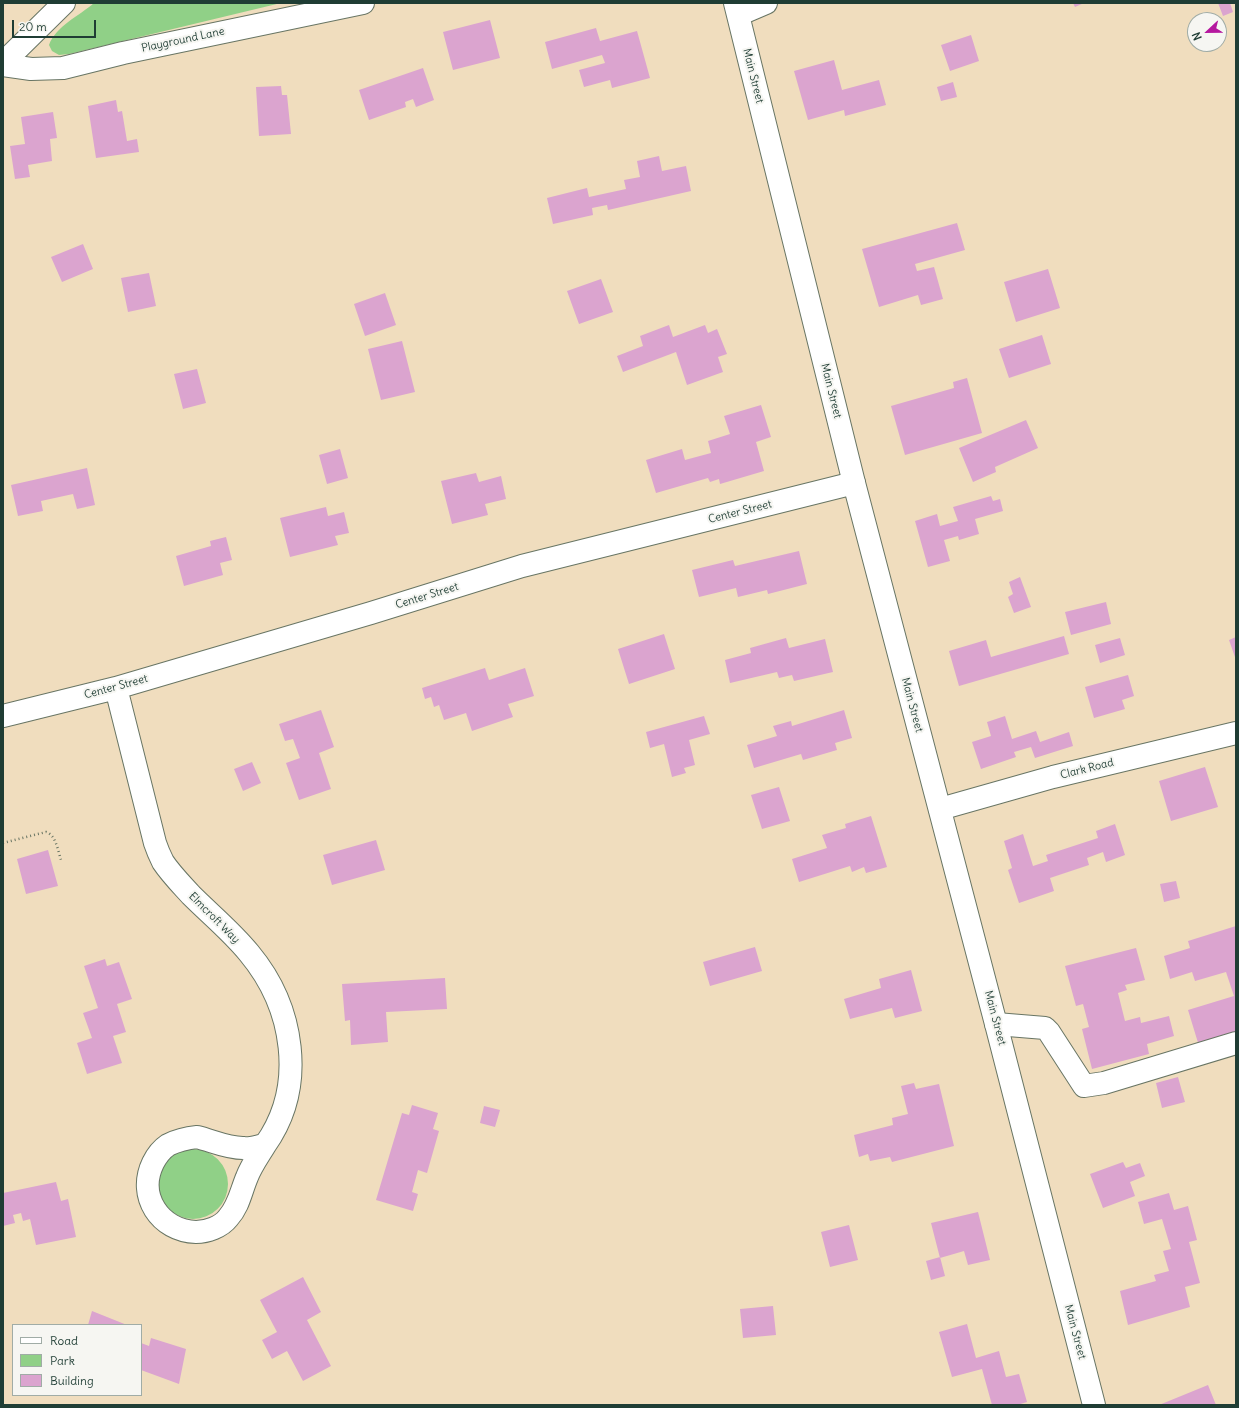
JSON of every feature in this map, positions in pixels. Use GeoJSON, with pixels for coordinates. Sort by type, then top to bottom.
{"type":"FeatureCollection","features":[{"type":"Feature","properties":{"kind":"street"},"geometry":{"type":"LineString","coordinates":[[3,64],[64,3]]}},
{"type":"Feature","properties":{"kind":"street","name":"Playground Lane"},"geometry":{"type":"LineString","coordinates":[[3,64],[31,69],[63,68],[122,53],[363,3]]}},
{"type":"Feature","properties":{"kind":"street"},"geometry":{"type":"LineString","coordinates":[[737,9],[766,3]]}},
{"type":"Feature","properties":{"kind":"street","name":"Main Street"},"geometry":{"type":"LineString","coordinates":[[737,9],[854,483],[1094,1405]]}},
{"type":"Feature","properties":{"kind":"street","name":"Center Street"},"geometry":{"type":"LineString","coordinates":[[3,716],[116,688],[371,613],[522,566],[854,483]]}},
{"type":"Feature","properties":{"kind":"street","name":"Elmcroft Way"},"geometry":{"type":"LineString","coordinates":[[116,688],[153,836],[163,862],[176,878],[249,953],[264,973],[274,992],[285,1020],[290,1044],[291,1069],[287,1096],[275,1132],[265,1145],[247,1175],[237,1207],[228,1219],[216,1228],[201,1232],[186,1232],[172,1227],[160,1217],[151,1204],[148,1189],[148,1172],[156,1158],[167,1146],[181,1139],[197,1137],[228,1147],[245,1148],[265,1145]]}},
{"type":"Feature","properties":{"kind":"street","name":"Clark Road"},"geometry":{"type":"LineString","coordinates":[[940,809],[1053,777],[1236,733]]}},
{"type":"Feature","properties":{"kind":"street"},"geometry":{"type":"LineString","coordinates":[[996,1024],[1045,1028],[1084,1086],[1104,1082],[1236,1043]]}},
{"type":"Feature","properties":{"kind":"path"},"geometry":{"type":"LineString","coordinates":[[3,843],[49,832],[53,836],[61,860]]}},
{"type":"Feature","properties":{"kind":"green space"},"geometry":{"type":"Polygon","coordinates":[[[94,3],[281,3],[69,54],[59,55],[52,51],[49,45],[57,32],[94,3]]]}},
{"type":"Feature","properties":{"kind":"green space"},"geometry":{"type":"Polygon","coordinates":[[[193,1149],[206,1152],[218,1159],[225,1171],[228,1184],[225,1197],[218,1209],[206,1216],[193,1219],[180,1216],[168,1209],[161,1197],[158,1184],[161,1171],[168,1159],[180,1152],[193,1149]]]}},
{"type":"Feature","properties":{"kind":"building"},"geometry":{"type":"Polygon","coordinates":[[[1073,3],[1084,3],[1075,7],[1073,3]]]}},
{"type":"Feature","properties":{"kind":"building"},"geometry":{"type":"Polygon","coordinates":[[[1218,3],[1230,3],[1233,12],[1227,14],[1227,12],[1221,12],[1218,3]]]}},
{"type":"Feature","properties":{"kind":"building"},"geometry":{"type":"Polygon","coordinates":[[[490,20],[500,58],[453,70],[443,32],[490,20]]]}},
{"type":"Feature","properties":{"kind":"building"},"geometry":{"type":"Polygon","coordinates":[[[596,28],[600,41],[637,31],[650,78],[612,88],[610,80],[584,87],[579,70],[605,63],[602,55],[552,69],[545,42],[596,28]]]}},
{"type":"Feature","properties":{"kind":"building"},"geometry":{"type":"Polygon","coordinates":[[[971,35],[979,61],[950,71],[941,45],[971,35]]]}},
{"type":"Feature","properties":{"kind":"building"},"geometry":{"type":"Polygon","coordinates":[[[834,60],[842,90],[879,80],[886,105],[845,116],[844,110],[808,120],[794,71],[834,60]]]}},
{"type":"Feature","properties":{"kind":"building"},"geometry":{"type":"Polygon","coordinates":[[[423,68],[434,100],[416,107],[413,99],[405,102],[406,107],[369,120],[359,90],[423,68]]]}},
{"type":"Feature","properties":{"kind":"building"},"geometry":{"type":"Polygon","coordinates":[[[953,82],[957,97],[941,101],[937,87],[953,82]]]}},
{"type":"Feature","properties":{"kind":"building"},"geometry":{"type":"Polygon","coordinates":[[[281,86],[282,95],[287,95],[291,134],[259,136],[256,87],[281,86]]]}},
{"type":"Feature","properties":{"kind":"building"},"geometry":{"type":"Polygon","coordinates":[[[116,100],[118,112],[122,111],[127,141],[137,139],[139,152],[96,158],[88,106],[116,100]]]}},
{"type":"Feature","properties":{"kind":"building"},"geometry":{"type":"Polygon","coordinates":[[[53,112],[57,138],[50,139],[52,161],[28,165],[30,177],[15,179],[10,146],[25,144],[21,117],[53,112]]]}},
{"type":"Feature","properties":{"kind":"building"},"geometry":{"type":"Polygon","coordinates":[[[659,156],[662,171],[686,166],[691,191],[608,210],[607,205],[592,208],[593,215],[553,224],[547,198],[587,188],[589,197],[626,189],[624,180],[640,177],[637,161],[659,156]]]}},
{"type":"Feature","properties":{"kind":"building"},"geometry":{"type":"Polygon","coordinates":[[[957,223],[965,250],[915,264],[917,271],[934,267],[943,299],[921,305],[918,295],[879,307],[862,249],[957,223]]]}},
{"type":"Feature","properties":{"kind":"building"},"geometry":{"type":"Polygon","coordinates":[[[83,244],[93,269],[62,282],[51,257],[83,244]]]}},
{"type":"Feature","properties":{"kind":"building"},"geometry":{"type":"Polygon","coordinates":[[[1048,269],[1060,308],[1016,322],[1004,282],[1048,269]]]}},
{"type":"Feature","properties":{"kind":"building"},"geometry":{"type":"Polygon","coordinates":[[[149,273],[156,306],[128,312],[121,278],[149,273]]]}},
{"type":"Feature","properties":{"kind":"building"},"geometry":{"type":"Polygon","coordinates":[[[601,279],[613,312],[579,324],[567,291],[601,279]]]}},
{"type":"Feature","properties":{"kind":"building"},"geometry":{"type":"Polygon","coordinates":[[[385,293],[396,325],[365,336],[354,304],[385,293]]]}},
{"type":"Feature","properties":{"kind":"building"},"geometry":{"type":"Polygon","coordinates":[[[669,325],[673,337],[705,325],[708,333],[717,329],[727,354],[718,357],[723,372],[687,385],[676,352],[623,372],[617,356],[643,346],[640,336],[669,325]]]}},
{"type":"Feature","properties":{"kind":"building"},"geometry":{"type":"Polygon","coordinates":[[[1042,335],[1051,364],[1009,378],[999,349],[1042,335]]]}},
{"type":"Feature","properties":{"kind":"building"},"geometry":{"type":"Polygon","coordinates":[[[402,341],[415,392],[381,400],[368,349],[402,341]]]}},
{"type":"Feature","properties":{"kind":"building"},"geometry":{"type":"Polygon","coordinates":[[[197,369],[206,403],[183,409],[174,374],[197,369]]]}},
{"type":"Feature","properties":{"kind":"building"},"geometry":{"type":"Polygon","coordinates":[[[967,378],[982,433],[905,455],[891,406],[954,388],[953,382],[967,378]]]}},
{"type":"Feature","properties":{"kind":"building"},"geometry":{"type":"Polygon","coordinates":[[[761,405],[771,437],[756,442],[764,471],[720,484],[719,479],[710,482],[708,478],[656,493],[646,460],[682,449],[685,460],[711,453],[708,441],[730,434],[724,416],[761,405]]]}},
{"type":"Feature","properties":{"kind":"building"},"geometry":{"type":"Polygon","coordinates":[[[1026,420],[1038,448],[995,467],[996,472],[973,482],[959,448],[1026,420]]]}},
{"type":"Feature","properties":{"kind":"building"},"geometry":{"type":"Polygon","coordinates":[[[340,449],[348,478],[327,484],[319,455],[340,449]]]}},
{"type":"Feature","properties":{"kind":"building"},"geometry":{"type":"Polygon","coordinates":[[[87,468],[95,505],[77,509],[73,494],[41,501],[43,511],[18,516],[11,485],[87,468]]]}},
{"type":"Feature","properties":{"kind":"building"},"geometry":{"type":"Polygon","coordinates":[[[476,473],[479,482],[501,476],[506,499],[485,504],[488,515],[452,524],[441,481],[476,473]]]}},
{"type":"Feature","properties":{"kind":"building"},"geometry":{"type":"Polygon","coordinates":[[[991,496],[993,501],[1000,499],[1003,511],[975,519],[979,534],[959,540],[958,536],[944,540],[950,561],[928,567],[915,521],[937,514],[940,526],[958,521],[953,507],[991,496]]]}},
{"type":"Feature","properties":{"kind":"building"},"geometry":{"type":"Polygon","coordinates":[[[326,507],[328,516],[344,512],[349,533],[335,536],[338,545],[290,557],[280,518],[326,507]]]}},
{"type":"Feature","properties":{"kind":"building"},"geometry":{"type":"Polygon","coordinates":[[[226,537],[232,560],[220,563],[223,575],[184,586],[176,556],[211,546],[210,541],[226,537]]]}},
{"type":"Feature","properties":{"kind":"building"},"geometry":{"type":"Polygon","coordinates":[[[799,551],[807,584],[768,594],[767,590],[738,597],[736,588],[699,597],[692,570],[733,560],[735,566],[799,551]]]}},
{"type":"Feature","properties":{"kind":"building"},"geometry":{"type":"Polygon","coordinates":[[[1020,577],[1031,607],[1014,613],[1008,597],[1013,594],[1009,582],[1020,577]]]}},
{"type":"Feature","properties":{"kind":"building"},"geometry":{"type":"Polygon","coordinates":[[[1106,602],[1111,624],[1071,635],[1065,612],[1106,602]]]}},
{"type":"Feature","properties":{"kind":"building"},"geometry":{"type":"Polygon","coordinates":[[[664,634],[675,669],[629,684],[618,649],[664,634]]]}},
{"type":"Feature","properties":{"kind":"building"},"geometry":{"type":"Polygon","coordinates":[[[1064,636],[1069,654],[959,686],[949,651],[986,640],[991,657],[1064,636]]]}},
{"type":"Feature","properties":{"kind":"building"},"geometry":{"type":"Polygon","coordinates":[[[1236,637],[1236,660],[1229,640],[1236,637]]]}},
{"type":"Feature","properties":{"kind":"building"},"geometry":{"type":"Polygon","coordinates":[[[786,638],[789,648],[825,639],[833,672],[794,681],[792,675],[779,678],[777,672],[730,683],[725,660],[751,653],[750,648],[786,638]]]}},
{"type":"Feature","properties":{"kind":"building"},"geometry":{"type":"Polygon","coordinates":[[[1120,638],[1125,655],[1100,663],[1095,645],[1120,638]]]}},
{"type":"Feature","properties":{"kind":"building"},"geometry":{"type":"Polygon","coordinates":[[[485,668],[489,680],[525,668],[534,696],[508,704],[513,717],[472,731],[466,713],[444,720],[439,705],[434,707],[431,697],[425,699],[422,688],[485,668]]]}},
{"type":"Feature","properties":{"kind":"building"},"geometry":{"type":"Polygon","coordinates":[[[1128,675],[1134,696],[1122,700],[1125,709],[1094,718],[1085,687],[1128,675]]]}},
{"type":"Feature","properties":{"kind":"building"},"geometry":{"type":"Polygon","coordinates":[[[321,710],[334,747],[319,753],[331,789],[299,800],[286,763],[300,758],[293,739],[285,741],[279,724],[321,710]]]}},
{"type":"Feature","properties":{"kind":"building"},"geometry":{"type":"Polygon","coordinates":[[[844,710],[852,738],[835,743],[837,750],[803,760],[801,754],[754,768],[747,745],[777,736],[773,726],[791,721],[792,726],[844,710]]]}},
{"type":"Feature","properties":{"kind":"building"},"geometry":{"type":"Polygon","coordinates":[[[704,716],[710,734],[689,740],[695,765],[684,768],[686,773],[672,777],[664,744],[650,748],[646,732],[704,716]]]}},
{"type":"Feature","properties":{"kind":"building"},"geometry":{"type":"Polygon","coordinates":[[[1005,716],[1012,739],[1036,731],[1040,742],[1069,732],[1073,746],[1035,758],[1031,747],[1014,752],[1016,757],[981,769],[972,742],[991,736],[987,722],[1005,716]]]}},
{"type":"Feature","properties":{"kind":"building"},"geometry":{"type":"Polygon","coordinates":[[[252,762],[261,783],[243,791],[234,769],[252,762]]]}},
{"type":"Feature","properties":{"kind":"building"},"geometry":{"type":"Polygon","coordinates":[[[1205,767],[1218,807],[1171,821],[1159,781],[1205,767]]]}},
{"type":"Feature","properties":{"kind":"building"},"geometry":{"type":"Polygon","coordinates":[[[779,787],[790,821],[762,829],[751,795],[779,787]]]}},
{"type":"Feature","properties":{"kind":"building"},"geometry":{"type":"Polygon","coordinates":[[[871,816],[887,867],[866,873],[864,867],[852,872],[850,866],[799,882],[792,859],[827,848],[822,835],[846,828],[845,824],[871,816]]]}},
{"type":"Feature","properties":{"kind":"building"},"geometry":{"type":"Polygon","coordinates":[[[1115,824],[1125,855],[1106,862],[1103,852],[1087,858],[1089,865],[1050,878],[1054,891],[1019,903],[1008,870],[1012,868],[1004,841],[1023,834],[1033,866],[1048,861],[1046,855],[1098,838],[1096,831],[1115,824]]]}},
{"type":"Feature","properties":{"kind":"building"},"geometry":{"type":"Polygon","coordinates":[[[376,840],[385,870],[332,885],[323,855],[376,840]]]}},
{"type":"Feature","properties":{"kind":"building"},"geometry":{"type":"Polygon","coordinates":[[[48,850],[58,886],[26,894],[17,859],[48,850]]]}},
{"type":"Feature","properties":{"kind":"building"},"geometry":{"type":"Polygon","coordinates":[[[1176,881],[1180,898],[1164,902],[1160,884],[1176,881]]]}},
{"type":"Feature","properties":{"kind":"building"},"geometry":{"type":"Polygon","coordinates":[[[1236,926],[1236,1035],[1199,1046],[1188,1010],[1234,996],[1226,972],[1195,981],[1192,972],[1170,979],[1164,956],[1190,948],[1188,941],[1236,926]]]}},
{"type":"Feature","properties":{"kind":"building"},"geometry":{"type":"Polygon","coordinates":[[[755,947],[762,971],[710,986],[703,962],[755,947]]]}},
{"type":"Feature","properties":{"kind":"building"},"geometry":{"type":"Polygon","coordinates":[[[1136,948],[1145,980],[1125,985],[1127,990],[1118,993],[1125,1021],[1140,1017],[1141,1023],[1169,1016],[1174,1036],[1147,1044],[1149,1054],[1092,1069],[1082,1029],[1089,1027],[1083,1004],[1076,1006],[1065,966],[1136,948]]]}},
{"type":"Feature","properties":{"kind":"building"},"geometry":{"type":"Polygon","coordinates":[[[105,959],[107,966],[119,962],[132,999],[117,1004],[126,1032],[113,1036],[122,1063],[87,1074],[77,1043],[92,1038],[83,1013],[98,1008],[84,966],[105,959]]]}},
{"type":"Feature","properties":{"kind":"building"},"geometry":{"type":"Polygon","coordinates":[[[911,970],[922,1011],[895,1018],[892,1008],[850,1019],[844,999],[881,988],[879,979],[911,970]]]}},
{"type":"Feature","properties":{"kind":"building"},"geometry":{"type":"Polygon","coordinates":[[[445,978],[447,1009],[386,1012],[388,1042],[351,1045],[350,1020],[345,1021],[342,984],[445,978]]]}},
{"type":"Feature","properties":{"kind":"building"},"geometry":{"type":"Polygon","coordinates":[[[1178,1077],[1185,1102],[1162,1108],[1156,1083],[1178,1077]]]}},
{"type":"Feature","properties":{"kind":"building"},"geometry":{"type":"Polygon","coordinates":[[[914,1083],[916,1089],[939,1084],[954,1146],[892,1162],[890,1157],[870,1161],[868,1154],[859,1157],[854,1135],[893,1125],[892,1118],[908,1114],[901,1086],[914,1083]]]}},
{"type":"Feature","properties":{"kind":"building"},"geometry":{"type":"Polygon","coordinates":[[[412,1105],[438,1113],[433,1129],[439,1131],[427,1173],[418,1170],[412,1192],[418,1194],[413,1211],[376,1200],[402,1113],[409,1115],[412,1105]]]}},
{"type":"Feature","properties":{"kind":"building"},"geometry":{"type":"Polygon","coordinates":[[[484,1106],[500,1110],[495,1127],[480,1123],[484,1106]]]}},
{"type":"Feature","properties":{"kind":"building"},"geometry":{"type":"Polygon","coordinates":[[[1123,1162],[1126,1168],[1140,1163],[1145,1176],[1130,1182],[1135,1196],[1103,1208],[1090,1174],[1123,1162]]]}},
{"type":"Feature","properties":{"kind":"building"},"geometry":{"type":"Polygon","coordinates":[[[56,1182],[61,1201],[68,1199],[76,1237],[36,1245],[30,1219],[23,1221],[21,1213],[13,1215],[15,1223],[3,1226],[3,1193],[56,1182]]]}},
{"type":"Feature","properties":{"kind":"building"},"geometry":{"type":"Polygon","coordinates":[[[1169,1193],[1174,1210],[1188,1206],[1197,1240],[1189,1242],[1200,1283],[1185,1287],[1190,1307],[1128,1325],[1120,1291],[1156,1281],[1154,1275],[1169,1271],[1163,1251],[1171,1249],[1162,1219],[1144,1224],[1138,1202],[1169,1193]]]}},
{"type":"Feature","properties":{"kind":"building"},"geometry":{"type":"Polygon","coordinates":[[[978,1212],[990,1260],[968,1265],[964,1251],[940,1258],[931,1223],[978,1212]]]}},
{"type":"Feature","properties":{"kind":"building"},"geometry":{"type":"Polygon","coordinates":[[[849,1225],[858,1260],[830,1267],[821,1232],[849,1225]]]}},
{"type":"Feature","properties":{"kind":"building"},"geometry":{"type":"Polygon","coordinates":[[[940,1257],[945,1276],[931,1280],[926,1261],[940,1257]]]}},
{"type":"Feature","properties":{"kind":"building"},"geometry":{"type":"Polygon","coordinates":[[[303,1277],[321,1312],[307,1320],[331,1366],[303,1381],[287,1351],[272,1359],[262,1340],[277,1332],[260,1300],[303,1277]]]}},
{"type":"Feature","properties":{"kind":"building"},"geometry":{"type":"Polygon","coordinates":[[[773,1306],[776,1335],[743,1338],[740,1309],[773,1306]]]}},
{"type":"Feature","properties":{"kind":"building"},"geometry":{"type":"Polygon","coordinates":[[[92,1311],[124,1324],[88,1324],[92,1311]]]}},
{"type":"Feature","properties":{"kind":"building"},"geometry":{"type":"Polygon","coordinates":[[[967,1324],[976,1358],[999,1351],[1006,1377],[1019,1374],[1027,1402],[1017,1405],[992,1405],[982,1369],[952,1377],[939,1332],[967,1324]]]}},
{"type":"Feature","properties":{"kind":"building"},"geometry":{"type":"Polygon","coordinates":[[[151,1338],[186,1349],[179,1384],[142,1370],[142,1343],[149,1346],[151,1338]]]}},
{"type":"Feature","properties":{"kind":"building"},"geometry":{"type":"Polygon","coordinates":[[[1208,1385],[1216,1405],[1159,1405],[1208,1385]]]}}]}
